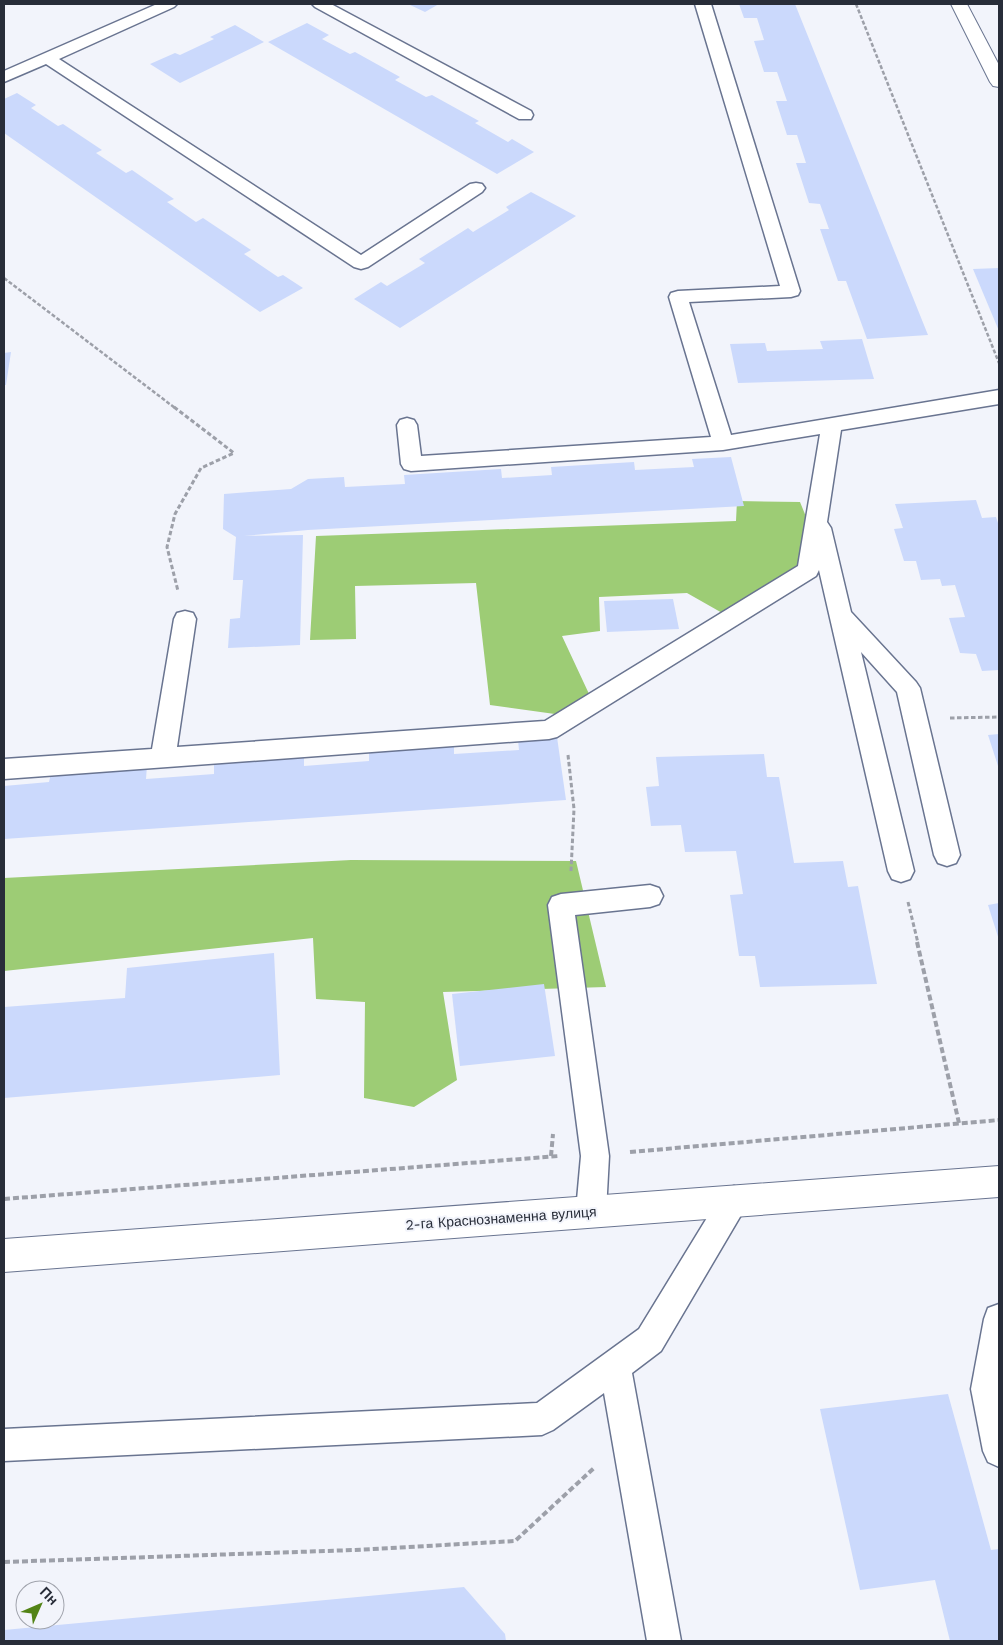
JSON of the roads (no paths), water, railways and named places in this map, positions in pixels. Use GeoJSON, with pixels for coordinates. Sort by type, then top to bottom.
{"type":"FeatureCollection","features":[{"type":"Feature","properties":{"kind":"street"},"geometry":{"type":"LineString","coordinates":[[960,4],[999,82]]}},
{"type":"Feature","properties":{"kind":"street","name":"2-га Краснознаменна вулиця"},"geometry":{"type":"LineString","coordinates":[[4,1256],[999,1181]]}},
{"type":"Feature","properties":{"kind":"lane"},"geometry":{"type":"LineString","coordinates":[[4,77],[168,4]]}},
{"type":"Feature","properties":{"kind":"lane"},"geometry":{"type":"LineString","coordinates":[[320,4],[525,115]]}},
{"type":"Feature","properties":{"kind":"lane"},"geometry":{"type":"LineString","coordinates":[[703,4],[791,291],[678,297],[723,442]]}},
{"type":"Feature","properties":{"kind":"lane"},"geometry":{"type":"LineString","coordinates":[[47,58],[361,263],[476,188]]}},
{"type":"Feature","properties":{"kind":"lane"},"geometry":{"type":"LineString","coordinates":[[4,64],[29,66]]}},
{"type":"Feature","properties":{"kind":"lane"},"geometry":{"type":"LineString","coordinates":[[407,425],[411,464],[723,442],[999,397]]}},
{"type":"Feature","properties":{"kind":"lane"},"geometry":{"type":"LineString","coordinates":[[4,769],[549,730],[808,570],[832,424]]}},
{"type":"Feature","properties":{"kind":"lane"},"geometry":{"type":"LineString","coordinates":[[817,515],[901,870]]}},
{"type":"Feature","properties":{"kind":"lane"},"geometry":{"type":"LineString","coordinates":[[840,615],[908,688],[947,855]]}},
{"type":"Feature","properties":{"kind":"lane"},"geometry":{"type":"LineString","coordinates":[[162,758],[185,619]]}},
{"type":"Feature","properties":{"kind":"lane"},"geometry":{"type":"LineString","coordinates":[[590,1211],[595,1156],[560,905],[650,896]]}},
{"type":"Feature","properties":{"kind":"lane"},"geometry":{"type":"LineString","coordinates":[[4,1445],[542,1419],[650,1340],[734,1200]]}},
{"type":"Feature","properties":{"kind":"lane"},"geometry":{"type":"LineString","coordinates":[[999,1319],[987,1388],[999,1451]]}},
{"type":"Feature","properties":{"kind":"lane"},"geometry":{"type":"LineString","coordinates":[[615,1366],[664,1641]]}}]}
